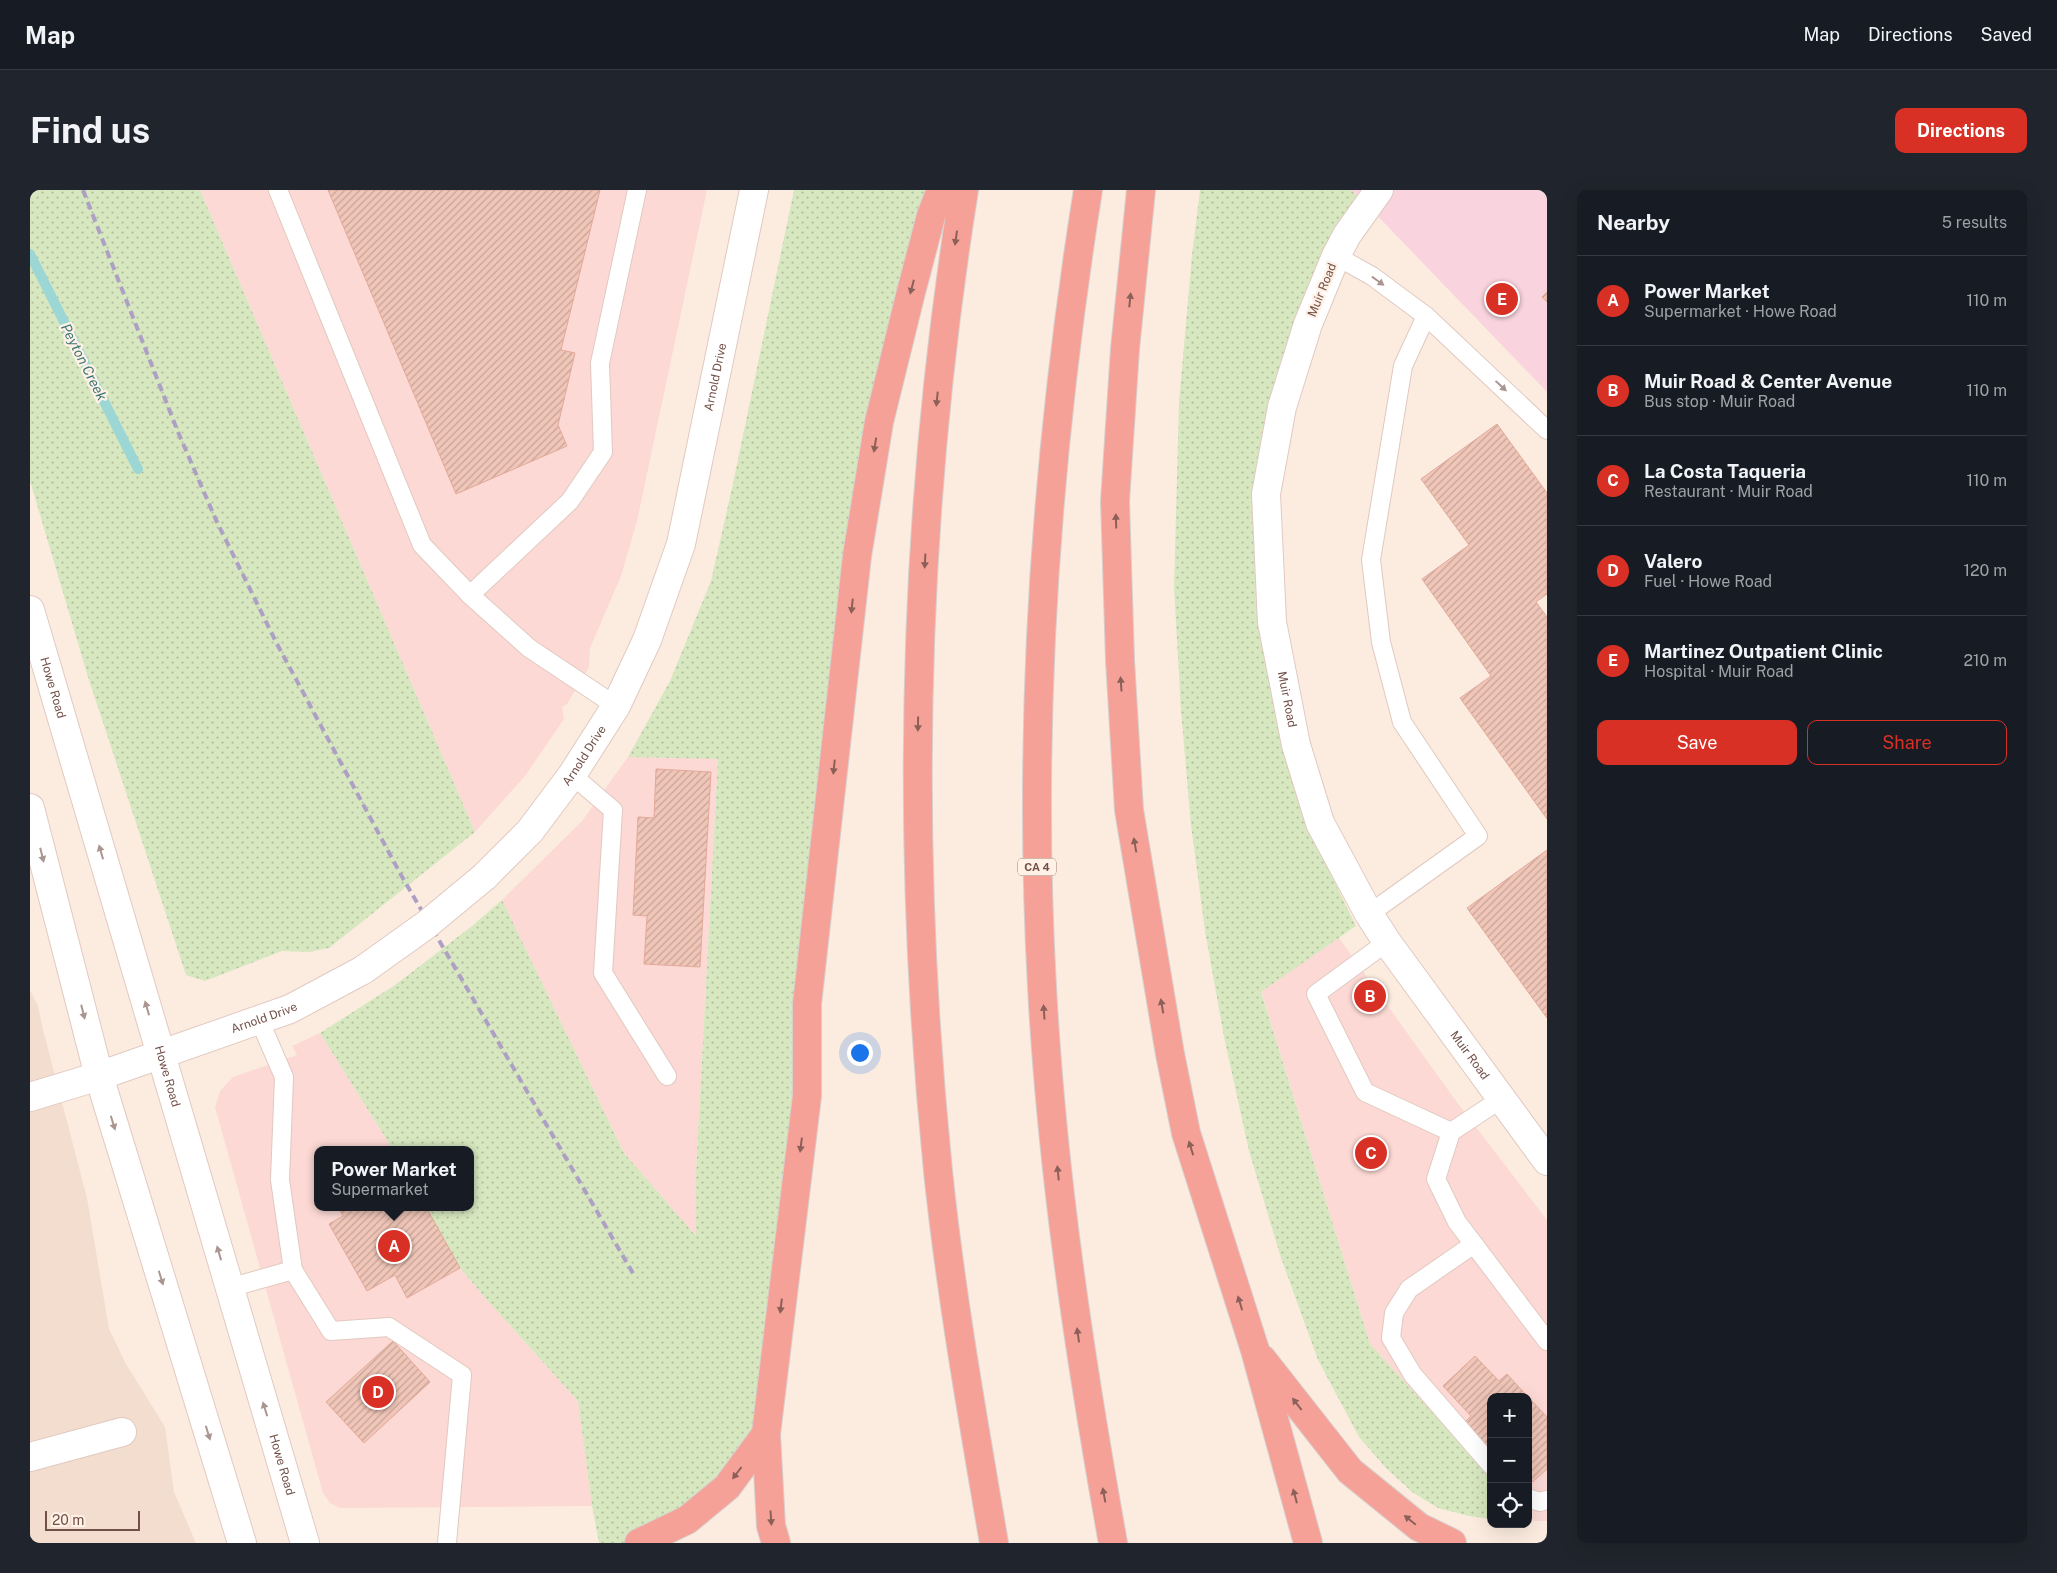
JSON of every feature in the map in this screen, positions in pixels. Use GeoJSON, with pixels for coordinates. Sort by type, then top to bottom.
{"type":"FeatureCollection","features":[{"type":"Feature","properties":{"kind":"highway"},"geometry":{"type":"LineString","coordinates":[[776,1543],[771,1526],[766,1434],[807,1096],[808,1004],[857,556],[879,422],[913,283],[931,216],[941,190]]}},
{"type":"Feature","properties":{"kind":"highway"},"geometry":{"type":"LineString","coordinates":[[964,190],[940,365],[927,517],[919,657],[918,879],[925,1019],[938,1174],[958,1325],[994,1543]]}},
{"type":"Feature","properties":{"kind":"highway","name":"CA 4"},"geometry":{"type":"LineString","coordinates":[[1088,190],[1067,332],[1046,542],[1038,691],[1037,838],[1042,986],[1060,1194],[1080,1351],[1113,1543]]}},
{"type":"Feature","properties":{"kind":"highway"},"geometry":{"type":"LineString","coordinates":[[1141,190],[1125,348],[1115,501],[1120,660],[1129,810],[1170,1054],[1186,1134],[1254,1350],[1308,1543]]}},
{"type":"Feature","properties":{"kind":"highway"},"geometry":{"type":"LineString","coordinates":[[1254,1350],[1350,1471],[1419,1527],[1452,1543]]}},
{"type":"Feature","properties":{"kind":"highway"},"geometry":{"type":"LineString","coordinates":[[639,1543],[687,1520],[727,1487],[766,1434]]}},
{"type":"Feature","properties":{"kind":"street","name":"Arnold Drive"},"geometry":{"type":"LineString","coordinates":[[30,1097],[99,1076],[290,1009],[363,970],[426,925],[484,877],[530,831],[572,775],[616,706],[647,640],[680,544],[754,190]]}},
{"type":"Feature","properties":{"kind":"street","name":"Muir Road"},"geometry":{"type":"LineString","coordinates":[[1378,190],[1347,235],[1336,256],[1308,324],[1282,406],[1266,494],[1272,622],[1296,745],[1320,823],[1369,914],[1387,942],[1547,1161]]}},
{"type":"Feature","properties":{"kind":"street","name":"Howe Road"},"geometry":{"type":"LineString","coordinates":[[30,610],[305,1543]]}},
{"type":"Feature","properties":{"kind":"street"},"geometry":{"type":"LineString","coordinates":[[30,808],[99,1076],[242,1543]]}},
{"type":"Feature","properties":{"kind":"street"},"geometry":{"type":"LineString","coordinates":[[30,1457],[122,1432]]}},
{"type":"Feature","properties":{"kind":"lane"},"geometry":{"type":"LineString","coordinates":[[278,190],[422,545],[470,594],[529,648],[616,706]]}},
{"type":"Feature","properties":{"kind":"lane"},"geometry":{"type":"LineString","coordinates":[[470,594],[570,501],[603,452],[600,363],[637,190]]}},
{"type":"Feature","properties":{"kind":"lane"},"geometry":{"type":"LineString","coordinates":[[1336,256],[1372,276],[1426,316],[1547,430]]}},
{"type":"Feature","properties":{"kind":"lane"},"geometry":{"type":"LineString","coordinates":[[1369,914],[1478,836],[1402,722],[1382,642],[1371,560],[1403,366],[1426,316]]}},
{"type":"Feature","properties":{"kind":"lane"},"geometry":{"type":"LineString","coordinates":[[572,775],[613,810],[603,974],[667,1076]]}},
{"type":"Feature","properties":{"kind":"lane"},"geometry":{"type":"LineString","coordinates":[[1387,942],[1316,994],[1365,1092],[1451,1132]]}},
{"type":"Feature","properties":{"kind":"lane"},"geometry":{"type":"LineString","coordinates":[[259,1019],[284,1077],[280,1180],[293,1270],[331,1331],[389,1328],[462,1375],[447,1543]]}},
{"type":"Feature","properties":{"kind":"lane"},"geometry":{"type":"LineString","coordinates":[[1501,1099],[1451,1132],[1436,1179],[1457,1222],[1547,1341]]}},
{"type":"Feature","properties":{"kind":"lane"},"geometry":{"type":"LineString","coordinates":[[1474,1244],[1409,1289],[1394,1313],[1391,1338],[1412,1375],[1487,1459]]}},
{"type":"Feature","properties":{"kind":"lane"},"geometry":{"type":"LineString","coordinates":[[229,1288],[293,1270]]}},
{"type":"Feature","properties":{"kind":"lane"},"geometry":{"type":"LineString","coordinates":[[1532,1499],[1540,1502],[1547,1500]]}},
{"type":"Feature","properties":{"kind":"shaded area"},"geometry":{"type":"Polygon","coordinates":[[[200,190],[707,190],[637,521],[621,576],[590,648],[589,667],[567,704],[562,707],[564,719],[525,776],[475,832],[200,190]]]}},
{"type":"Feature","properties":{"kind":"shaded area"},"geometry":{"type":"Polygon","coordinates":[[[1351,190],[1547,190],[1547,392],[1367,205],[1351,190]]]}},
{"type":"Feature","properties":{"kind":"shaded area"},"geometry":{"type":"Polygon","coordinates":[[[628,757],[718,758],[696,1172],[696,1237],[624,1153],[502,900],[582,821],[628,757]]]}},
{"type":"Feature","properties":{"kind":"shaded area"},"geometry":{"type":"Polygon","coordinates":[[[1339,938],[1456,1101],[1547,1220],[1547,1521],[1532,1521],[1532,1393],[1487,1393],[1487,1473],[1370,1344],[1261,991],[1339,938]]]}},
{"type":"Feature","properties":{"kind":"shaded area"},"geometry":{"type":"Polygon","coordinates":[[[30,990],[38,1006],[87,1198],[109,1329],[126,1364],[165,1427],[174,1492],[196,1543],[30,1543],[30,990]]]}},
{"type":"Feature","properties":{"kind":"shaded area"},"geometry":{"type":"Polygon","coordinates":[[[320,1033],[391,1146],[314,1146],[314,1211],[428,1211],[460,1268],[578,1401],[592,1506],[340,1508],[330,1503],[323,1493],[215,1107],[220,1091],[233,1077],[297,1055],[292,1046],[320,1033]]]}},
{"type":"Feature","properties":{"kind":"green space"},"geometry":{"type":"Polygon","coordinates":[[[30,190],[200,190],[475,832],[329,948],[309,952],[282,951],[205,981],[186,975],[88,677],[30,481],[30,190]]]}},
{"type":"Feature","properties":{"kind":"green space"},"geometry":{"type":"Polygon","coordinates":[[[794,190],[941,190],[879,422],[766,1434],[727,1487],[639,1543],[599,1543],[592,1506],[578,1401],[460,1268],[428,1211],[474,1211],[474,1146],[391,1146],[320,1033],[395,985],[472,926],[502,900],[624,1153],[696,1236],[696,1172],[718,759],[628,757],[670,681],[711,581],[794,190]]]}},
{"type":"Feature","properties":{"kind":"green space"},"geometry":{"type":"Polygon","coordinates":[[[1200,190],[1351,190],[1367,205],[1347,235],[1266,494],[1308,827],[1356,926],[1261,992],[1370,1344],[1487,1473],[1487,1518],[1438,1508],[1412,1492],[1385,1467],[1359,1437],[1318,1360],[1281,1258],[1249,1151],[1224,1037],[1205,931],[1191,825],[1181,711],[1174,587],[1179,402],[1192,255],[1200,190]]]}},
{"type":"Feature","properties":{"kind":"building"},"geometry":{"type":"Polygon","coordinates":[[[328,190],[600,190],[561,350],[575,353],[558,425],[567,446],[456,494],[328,190]]]}},
{"type":"Feature","properties":{"kind":"building"},"geometry":{"type":"Polygon","coordinates":[[[1547,292],[1547,302],[1542,297],[1547,292]]]}},
{"type":"Feature","properties":{"kind":"building"},"geometry":{"type":"Polygon","coordinates":[[[1497,424],[1547,493],[1547,594],[1536,602],[1547,617],[1547,819],[1460,698],[1491,676],[1422,579],[1469,545],[1421,479],[1497,424]]]}},
{"type":"Feature","properties":{"kind":"building"},"geometry":{"type":"Polygon","coordinates":[[[656,769],[711,772],[700,967],[644,964],[647,916],[633,915],[638,817],[654,818],[656,769]]]}},
{"type":"Feature","properties":{"kind":"building"},"geometry":{"type":"Polygon","coordinates":[[[1547,850],[1547,1018],[1467,908],[1547,850]]]}},
{"type":"Feature","properties":{"kind":"building"},"geometry":{"type":"Polygon","coordinates":[[[340,1211],[428,1211],[460,1268],[407,1298],[395,1275],[367,1291],[329,1224],[343,1216],[340,1211]]]}},
{"type":"Feature","properties":{"kind":"building"},"geometry":{"type":"Polygon","coordinates":[[[393,1341],[430,1382],[364,1443],[326,1402],[393,1341]]]}},
{"type":"Feature","properties":{"kind":"building"},"geometry":{"type":"Polygon","coordinates":[[[1475,1356],[1499,1381],[1507,1374],[1524,1393],[1487,1393],[1487,1455],[1460,1427],[1471,1416],[1443,1386],[1475,1356]]]}},
{"type":"Feature","properties":{"kind":"building"},"geometry":{"type":"Polygon","coordinates":[[[1532,1401],[1547,1417],[1547,1469],[1532,1482],[1532,1401]]]}},
{"type":"Feature","properties":{"kind":"waterway","name":"Peyton Creek"},"geometry":{"type":"LineString","coordinates":[[30,254],[138,469]]}},
{"type":"Feature","properties":{"kind":"railway"},"geometry":{"type":"LineString","coordinates":[[83,190],[178,432],[216,520],[276,642],[401,875],[634,1275]]}},
{"type":"Feature","properties":{"kind":"place","name":"Martinez Outpatient Clinic"},"geometry":{"type":"Point","coordinates":[1502,299]}},
{"type":"Feature","properties":{"kind":"place","name":"Muir Road & Center Avenue"},"geometry":{"type":"Point","coordinates":[1370,996]}},
{"type":"Feature","properties":{"kind":"place","name":"La Costa Taqueria"},"geometry":{"type":"Point","coordinates":[1371,1153]}},
{"type":"Feature","properties":{"kind":"place","name":"Power Market"},"geometry":{"type":"Point","coordinates":[394,1246]}},
{"type":"Feature","properties":{"kind":"place","name":"Valero"},"geometry":{"type":"Point","coordinates":[378,1392]}}]}
